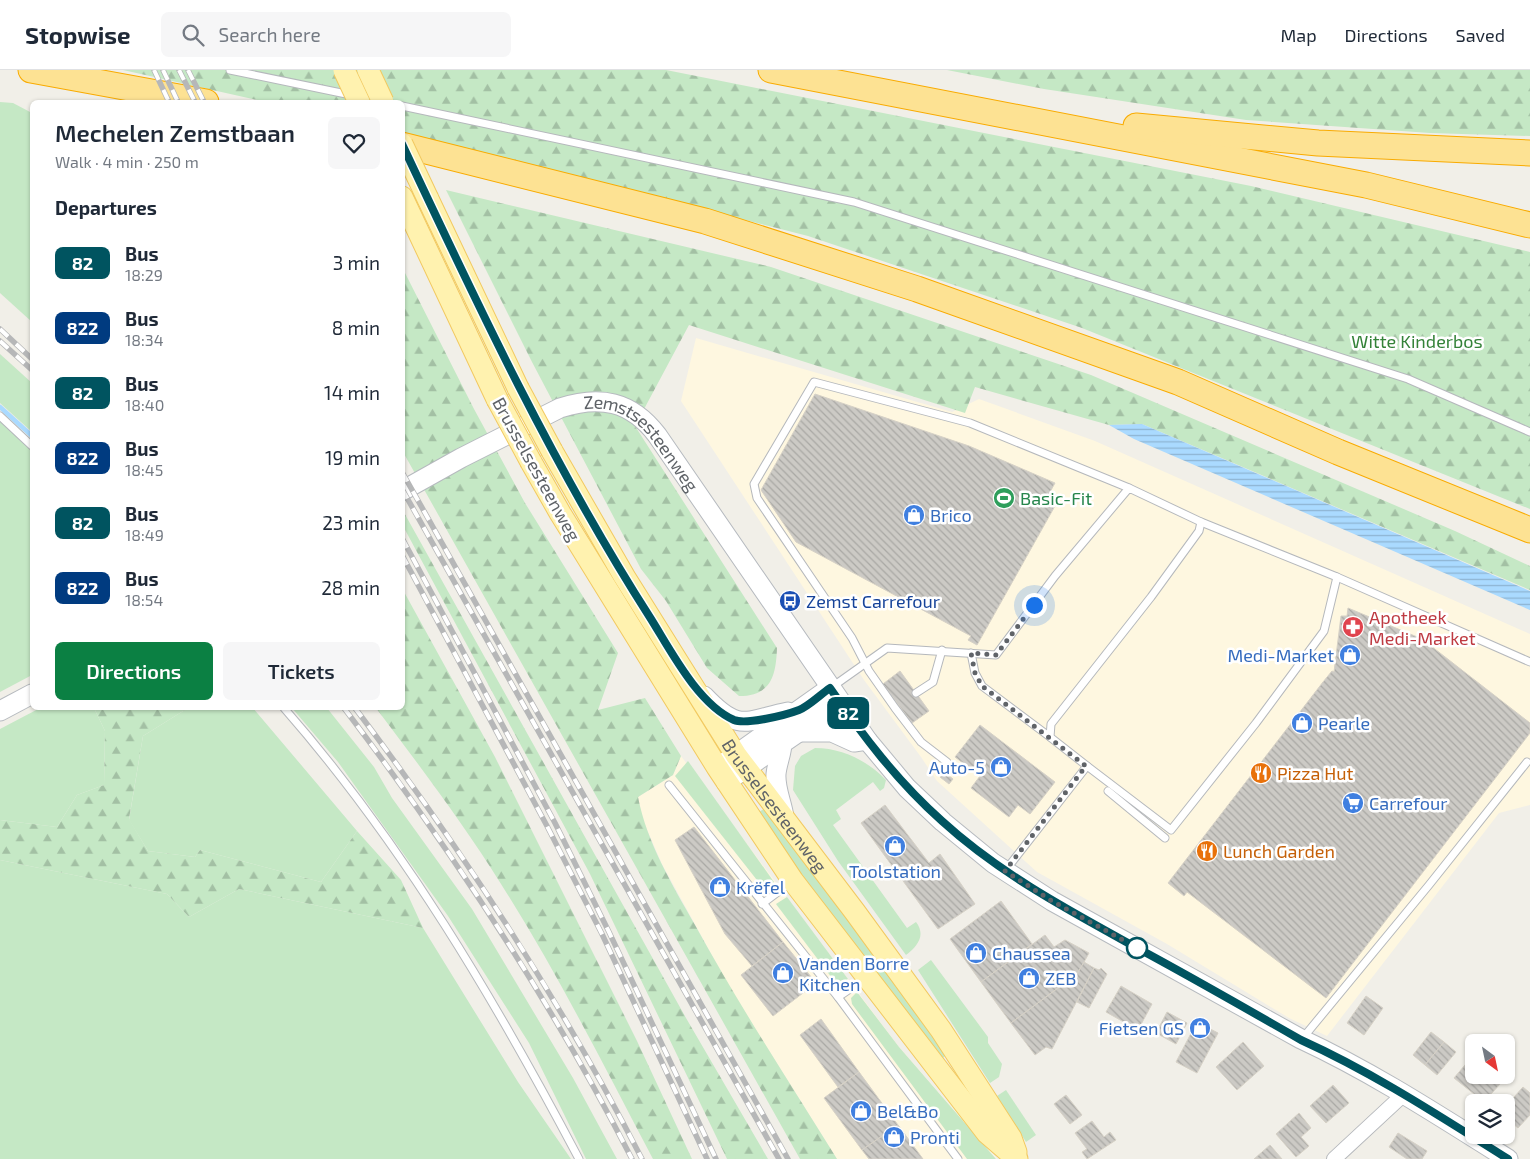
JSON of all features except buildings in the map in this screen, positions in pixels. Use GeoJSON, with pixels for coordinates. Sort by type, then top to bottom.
{"type":"FeatureCollection","features":[{"type":"Feature","properties":{"kind":"highway"},"geometry":{"type":"LineString","coordinates":[[31,70],[195,100]]}},
{"type":"Feature","properties":{"kind":"highway"},"geometry":{"type":"LineString","coordinates":[[771,70],[1366,184],[1530,225]]}},
{"type":"Feature","properties":{"kind":"highway"},"geometry":{"type":"LineString","coordinates":[[987,111],[1318,143],[1530,153]]}},
{"type":"Feature","properties":{"kind":"highway"},"geometry":{"type":"LineString","coordinates":[[405,145],[705,221],[917,290],[1178,382],[1338,452],[1530,530]]}},
{"type":"Feature","properties":{"kind":"main road"},"geometry":{"type":"LineString","coordinates":[[344,70],[373,100]]}},
{"type":"Feature","properties":{"kind":"main road"},"geometry":{"type":"LineString","coordinates":[[368,70],[374,100]]}},
{"type":"Feature","properties":{"kind":"main road","name":"Brusselsesteenweg"},"geometry":{"type":"LineString","coordinates":[[405,150],[518,388],[624,576],[741,761],[941,1030],[1011,1138],[1018,1159]]}},
{"type":"Feature","properties":{"kind":"main road","name":"Brusselsesteenweg"},"geometry":{"type":"LineString","coordinates":[[405,203],[497,399],[531,462],[560,513],[721,775],[793,881],[866,978],[987,1132],[1018,1159]]}},
{"type":"Feature","properties":{"kind":"street","name":"Zemstsesteenweg"},"geometry":{"type":"LineString","coordinates":[[405,489],[461,458],[560,408],[594,401],[608,402],[627,408],[645,419],[657,435],[808,657],[867,740],[907,788],[943,822],[1005,871],[1052,901],[1301,1040],[1340,1057],[1404,1094],[1508,1159]]}},
{"type":"Feature","properties":{"kind":"street"},"geometry":{"type":"LineString","coordinates":[[693,684],[723,713],[740,721],[760,721],[800,710],[835,695]]}},
{"type":"Feature","properties":{"kind":"street"},"geometry":{"type":"LineString","coordinates":[[0,711],[30,695]]}},
{"type":"Feature","properties":{"kind":"street"},"geometry":{"type":"LineString","coordinates":[[741,761],[790,737],[835,695]]}},
{"type":"Feature","properties":{"kind":"street"},"geometry":{"type":"LineString","coordinates":[[721,775],[741,761],[800,710]]}},
{"type":"Feature","properties":{"kind":"street"},"geometry":{"type":"LineString","coordinates":[[790,737],[832,732],[854,742],[867,740]]}},
{"type":"Feature","properties":{"kind":"street"},"geometry":{"type":"LineString","coordinates":[[784,817],[777,790],[776,773],[790,737]]}},
{"type":"Feature","properties":{"kind":"street"},"geometry":{"type":"LineString","coordinates":[[1334,1159],[1404,1094]]}},
{"type":"Feature","properties":{"kind":"lane"},"geometry":{"type":"LineString","coordinates":[[230,70],[369,100]]}},
{"type":"Feature","properties":{"kind":"lane"},"geometry":{"type":"LineString","coordinates":[[405,107],[854,202],[1408,379],[1530,432]]}},
{"type":"Feature","properties":{"kind":"lane"},"geometry":{"type":"LineString","coordinates":[[947,762],[921,742],[865,663],[852,638],[757,498],[754,484],[814,382],[970,423],[1129,488],[1201,522],[1337,577],[1530,662]]}},
{"type":"Feature","properties":{"kind":"lane"},"geometry":{"type":"LineString","coordinates":[[0,416],[30,444]]}},
{"type":"Feature","properties":{"kind":"lane"},"geometry":{"type":"LineString","coordinates":[[835,695],[865,663],[887,648],[942,650],[996,655],[1055,576],[1129,488]]}},
{"type":"Feature","properties":{"kind":"lane"},"geometry":{"type":"LineString","coordinates":[[1050,737],[1050,724],[1151,597],[1199,532],[1201,522]]}},
{"type":"Feature","properties":{"kind":"lane"},"geometry":{"type":"LineString","coordinates":[[971,653],[975,673],[982,686],[1171,830],[1256,723],[1324,631],[1337,577]]}},
{"type":"Feature","properties":{"kind":"lane"},"geometry":{"type":"LineString","coordinates":[[916,693],[933,682],[942,650]]}},
{"type":"Feature","properties":{"kind":"lane"},"geometry":{"type":"LineString","coordinates":[[286,710],[384,835],[454,937],[510,1028],[579,1159]]}},
{"type":"Feature","properties":{"kind":"lane"},"geometry":{"type":"LineString","coordinates":[[1301,1040],[1529,761]]}},
{"type":"Feature","properties":{"kind":"lane"},"geometry":{"type":"LineString","coordinates":[[1005,871],[1086,766]]}},
{"type":"Feature","properties":{"kind":"lane"},"geometry":{"type":"LineString","coordinates":[[668,785],[838,997],[958,1159]]}},
{"type":"Feature","properties":{"kind":"lane"},"geometry":{"type":"LineString","coordinates":[[1108,791],[1165,838]]}},
{"type":"Feature","properties":{"kind":"lane"},"geometry":{"type":"LineString","coordinates":[[762,904],[793,881]]}},
{"type":"Feature","properties":{"kind":"lane"},"geometry":{"type":"LineString","coordinates":[[838,997],[866,978]]}},
{"type":"Feature","properties":{"kind":"shaded area"},"geometry":{"type":"Polygon","coordinates":[[[696,338],[952,412],[979,399],[1095,441],[1530,634],[1530,805],[1499,813],[1327,1036],[1289,1018],[1167,944],[1037,872],[937,781],[864,680],[681,401],[696,338]]]}},
{"type":"Feature","properties":{"kind":"shaded area"},"geometry":{"type":"Polygon","coordinates":[[[681,756],[899,1047],[997,1159],[837,1159],[731,990],[662,864],[642,818],[638,797],[673,775],[681,756]]]}},
{"type":"Feature","properties":{"kind":"green space","name":"Witte Kinderbos"},"geometry":{"type":"Polygon","coordinates":[[[123,70],[666,70],[1251,186],[1530,252],[1530,509],[1082,328],[808,236],[405,134],[405,100],[257,100],[123,70]]]}},
{"type":"Feature","properties":{"kind":"green space"},"geometry":{"type":"Polygon","coordinates":[[[947,70],[1530,70],[1530,136],[1430,133],[1246,120],[1044,89],[947,70]]]}},
{"type":"Feature","properties":{"kind":"green space"},"geometry":{"type":"Polygon","coordinates":[[[0,102],[13,103],[30,112],[30,320],[0,293],[0,102]]]}},
{"type":"Feature","properties":{"kind":"green space"},"geometry":{"type":"Polygon","coordinates":[[[446,190],[771,267],[1091,375],[1455,531],[1530,566],[1530,590],[1142,424],[1109,425],[975,387],[965,413],[689,325],[635,426],[777,648],[775,667],[770,683],[758,692],[739,696],[707,668],[666,601],[641,569],[532,362],[446,190]]]}},
{"type":"Feature","properties":{"kind":"green space"},"geometry":{"type":"Polygon","coordinates":[[[405,273],[474,409],[525,503],[618,653],[598,710],[645,698],[681,756],[673,775],[638,797],[647,831],[669,879],[712,955],[837,1159],[800,1159],[405,456],[405,273]]]}},
{"type":"Feature","properties":{"kind":"green space"},"geometry":{"type":"Polygon","coordinates":[[[0,354],[30,381],[30,430],[0,403],[0,354]]]}},
{"type":"Feature","properties":{"kind":"green space"},"geometry":{"type":"Polygon","coordinates":[[[0,421],[30,449],[30,676],[0,692],[0,421]]]}},
{"type":"Feature","properties":{"kind":"green space"},"geometry":{"type":"Polygon","coordinates":[[[405,514],[686,1018],[768,1159],[727,1159],[590,874],[405,530],[405,514]]]}},
{"type":"Feature","properties":{"kind":"green space"},"geometry":{"type":"Polygon","coordinates":[[[405,594],[495,757],[637,1041],[692,1159],[653,1159],[580,1020],[522,917],[486,861],[377,710],[405,710],[405,594]]]}},
{"type":"Feature","properties":{"kind":"green space"},"geometry":{"type":"Polygon","coordinates":[[[36,710],[95,710],[105,731],[104,785],[77,795],[57,827],[0,820],[0,729],[36,710]]]}},
{"type":"Feature","properties":{"kind":"green space"},"geometry":{"type":"Polygon","coordinates":[[[95,710],[185,710],[143,736],[129,819],[148,851],[195,857],[200,850],[321,882],[357,831],[401,880],[423,928],[239,889],[189,917],[167,894],[0,860],[0,820],[57,827],[77,795],[104,785],[105,731],[95,710]]]}},
{"type":"Feature","properties":{"kind":"green space"},"geometry":{"type":"Polygon","coordinates":[[[185,710],[255,710],[357,831],[321,882],[200,850],[195,857],[148,851],[129,820],[143,736],[185,710]]]}},
{"type":"Feature","properties":{"kind":"green space"},"geometry":{"type":"Polygon","coordinates":[[[294,710],[329,710],[374,767],[392,798],[472,909],[573,1078],[617,1159],[586,1159],[529,1043],[448,916],[338,762],[294,710]]]}},
{"type":"Feature","properties":{"kind":"green space"},"geometry":{"type":"Polygon","coordinates":[[[815,748],[835,750],[854,757],[871,767],[886,780],[884,788],[880,791],[873,782],[836,810],[841,819],[833,825],[907,928],[916,922],[919,927],[919,940],[906,955],[838,861],[793,790],[795,766],[801,756],[815,748]]]}},
{"type":"Feature","properties":{"kind":"green space"},"geometry":{"type":"Polygon","coordinates":[[[688,761],[774,882],[764,889],[675,776],[688,761]]]}},
{"type":"Feature","properties":{"kind":"green space"},"geometry":{"type":"Polygon","coordinates":[[[768,806],[946,1055],[943,1058],[937,1057],[756,814],[768,806]]]}},
{"type":"Feature","properties":{"kind":"green space"},"geometry":{"type":"Polygon","coordinates":[[[0,860],[167,894],[189,917],[239,889],[423,928],[518,1082],[571,1159],[0,1159],[0,860]]]}},
{"type":"Feature","properties":{"kind":"green space"},"geometry":{"type":"Polygon","coordinates":[[[787,897],[848,979],[838,986],[776,904],[787,897]]]}},
{"type":"Feature","properties":{"kind":"green space"},"geometry":{"type":"Polygon","coordinates":[[[931,960],[988,1037],[988,1043],[1002,1064],[999,1077],[990,1083],[918,970],[931,960]]]}},
{"type":"Feature","properties":{"kind":"green space"},"geometry":{"type":"Polygon","coordinates":[[[857,992],[899,1047],[996,1159],[967,1159],[852,1004],[851,998],[857,992]]]}},
{"type":"Feature","properties":{"kind":"green space"},"geometry":{"type":"Polygon","coordinates":[[[1006,1090],[1036,1135],[1026,1142],[997,1096],[1006,1090]]]}},
{"type":"Feature","properties":{"kind":"water"},"geometry":{"type":"Polygon","coordinates":[[[1142,424],[1530,591],[1530,610],[1134,439],[1109,425],[1142,424]]]}},
{"type":"Feature","properties":{"kind":"waterway"},"geometry":{"type":"LineString","coordinates":[[0,407],[30,434]]}},
{"type":"Feature","properties":{"kind":"railway"},"geometry":{"type":"LineString","coordinates":[[154,70],[168,100]]}},
{"type":"Feature","properties":{"kind":"railway"},"geometry":{"type":"LineString","coordinates":[[163,70],[177,100]]}},
{"type":"Feature","properties":{"kind":"railway"},"geometry":{"type":"LineString","coordinates":[[179,70],[194,100]]}},
{"type":"Feature","properties":{"kind":"railway"},"geometry":{"type":"LineString","coordinates":[[188,70],[203,100]]}},
{"type":"Feature","properties":{"kind":"railway"},"geometry":{"type":"LineString","coordinates":[[0,329],[30,357]]}},
{"type":"Feature","properties":{"kind":"railway"},"geometry":{"type":"LineString","coordinates":[[0,341],[30,368]]}},
{"type":"Feature","properties":{"kind":"railway"},"geometry":{"type":"LineString","coordinates":[[405,477],[788,1159]]}},
{"type":"Feature","properties":{"kind":"railway"},"geometry":{"type":"LineString","coordinates":[[405,494],[779,1159]]}},
{"type":"Feature","properties":{"kind":"railway"},"geometry":{"type":"LineString","coordinates":[[405,544],[555,823],[609,932],[716,1159]]}},
{"type":"Feature","properties":{"kind":"railway"},"geometry":{"type":"LineString","coordinates":[[405,561],[547,826],[602,934],[707,1159]]}},
{"type":"Feature","properties":{"kind":"railway"},"geometry":{"type":"LineString","coordinates":[[345,710],[423,816],[498,927],[568,1041],[632,1159]]}},
{"type":"Feature","properties":{"kind":"railway"},"geometry":{"type":"LineString","coordinates":[[356,710],[434,816],[508,927],[578,1041],[642,1159]]}},
{"type":"Feature","properties":{"kind":"bus line","name":"82"},"geometry":{"type":"LineString","coordinates":[[405,150],[518,388],[552,451],[624,576],[693,684],[709,701],[734,720],[746,722],[760,721],[779,714],[800,710],[830,688],[867,740],[907,788],[943,822],[1005,871],[1052,901],[1301,1040],[1340,1057],[1404,1094],[1508,1159]]}},
{"type":"Feature","properties":{"kind":"place","name":"Basic-Fit"},"geometry":{"type":"Point","coordinates":[1004,498]}},
{"type":"Feature","properties":{"kind":"place","name":"Brico"},"geometry":{"type":"Point","coordinates":[914,515]}},
{"type":"Feature","properties":{"kind":"place","name":"Zemst Carrefour"},"geometry":{"type":"Point","coordinates":[790,601]}},
{"type":"Feature","properties":{"kind":"place","name":"Apotheek Medi-Market"},"geometry":{"type":"Point","coordinates":[1353,627]}},
{"type":"Feature","properties":{"kind":"place","name":"Medi-Market"},"geometry":{"type":"Point","coordinates":[1350,655]}},
{"type":"Feature","properties":{"kind":"place","name":"Pearle"},"geometry":{"type":"Point","coordinates":[1302,723]}},
{"type":"Feature","properties":{"kind":"place","name":"Auto-5"},"geometry":{"type":"Point","coordinates":[1001,767]}},
{"type":"Feature","properties":{"kind":"place","name":"Pizza Hut"},"geometry":{"type":"Point","coordinates":[1261,773]}},
{"type":"Feature","properties":{"kind":"place","name":"Carrefour"},"geometry":{"type":"Point","coordinates":[1353,803]}},
{"type":"Feature","properties":{"kind":"place","name":"Toolstation"},"geometry":{"type":"Point","coordinates":[895,846]}},
{"type":"Feature","properties":{"kind":"place","name":"Lunch Garden"},"geometry":{"type":"Point","coordinates":[1207,851]}},
{"type":"Feature","properties":{"kind":"place","name":"Krëfel"},"geometry":{"type":"Point","coordinates":[720,887]}},
{"type":"Feature","properties":{"kind":"place","name":"Chaussea"},"geometry":{"type":"Point","coordinates":[976,953]}},
{"type":"Feature","properties":{"kind":"place","name":"Vanden Borre Kitchen"},"geometry":{"type":"Point","coordinates":[783,973]}},
{"type":"Feature","properties":{"kind":"place","name":"ZEB"},"geometry":{"type":"Point","coordinates":[1029,978]}},
{"type":"Feature","properties":{"kind":"place","name":"Fietsen GS"},"geometry":{"type":"Point","coordinates":[1200,1028]}},
{"type":"Feature","properties":{"kind":"place","name":"Bel&Bo"},"geometry":{"type":"Point","coordinates":[861,1111]}},
{"type":"Feature","properties":{"kind":"place","name":"Pronti"},"geometry":{"type":"Point","coordinates":[894,1137]}},
{"type":"Feature","properties":{"kind":"route"},"geometry":{"type":"LineString","coordinates":[[1034,605],[996,655],[971,653],[975,673],[982,686],[1086,766],[1005,871],[1052,901],[1143,951],[1137,948]]}}]}
